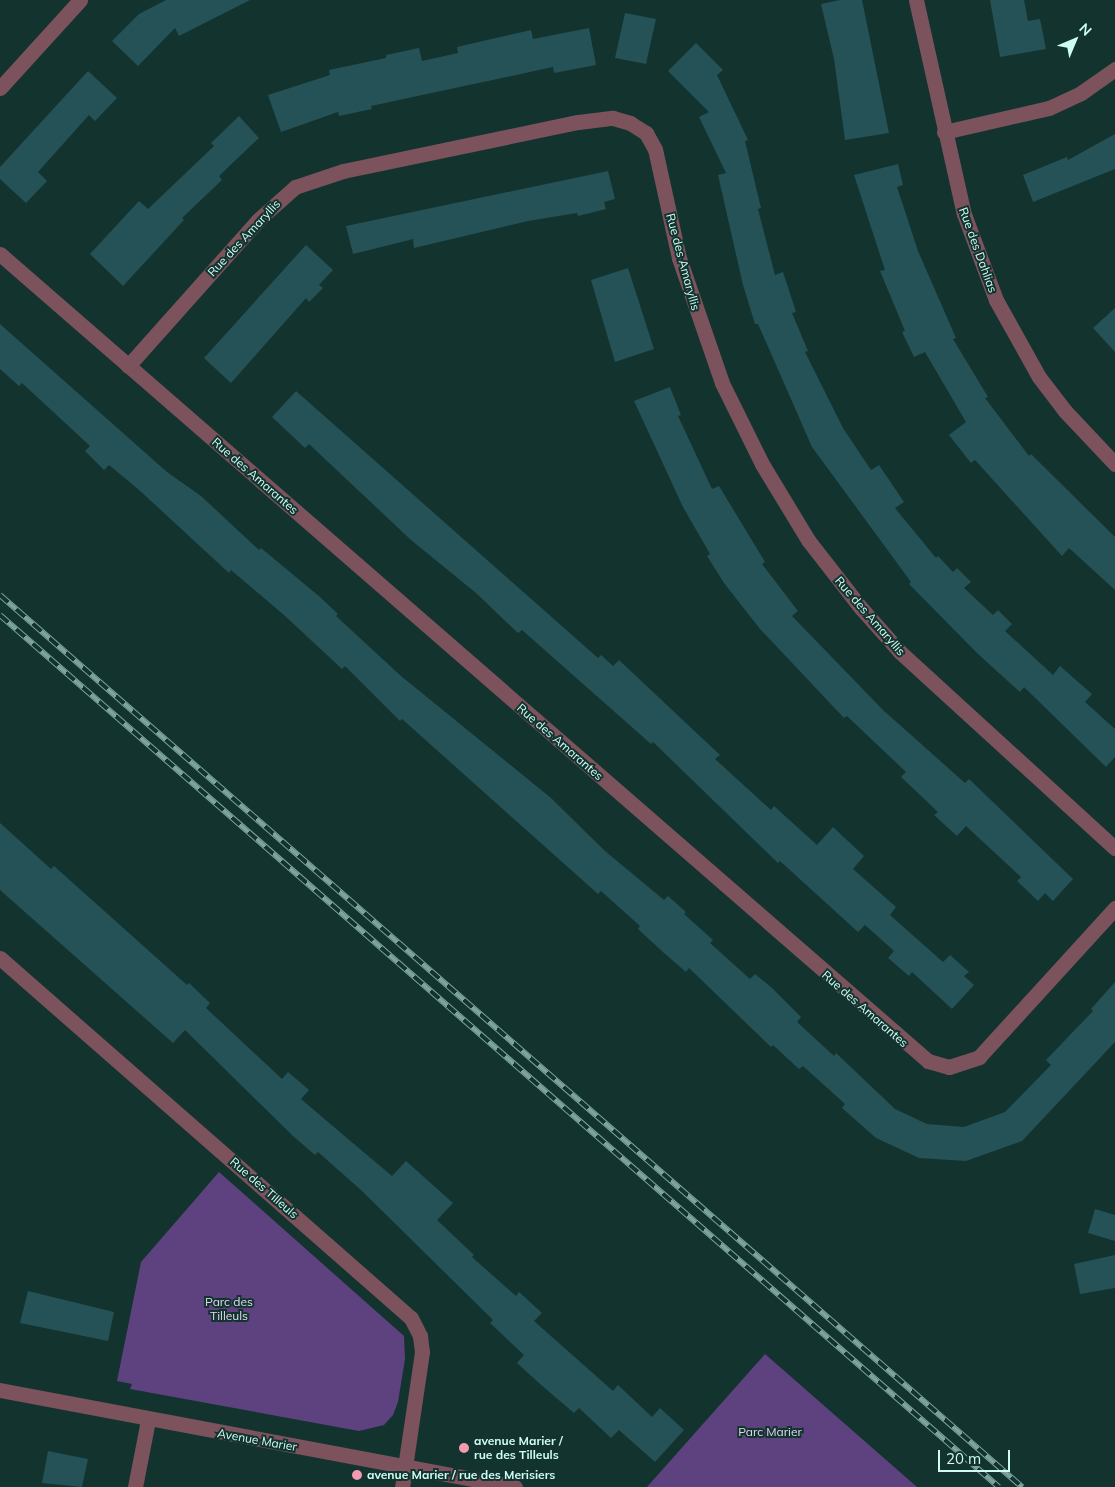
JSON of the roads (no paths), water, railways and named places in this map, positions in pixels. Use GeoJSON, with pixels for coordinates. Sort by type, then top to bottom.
{"type":"FeatureCollection","features":[{"type":"Feature","properties":{"kind":"street"},"geometry":{"type":"LineString","coordinates":[[0,88],[80,0]]}},
{"type":"Feature","properties":{"kind":"street","name":"Rue des Dahlias"},"geometry":{"type":"LineString","coordinates":[[916,0],[944,132],[971,239],[1006,320],[1052,394],[1114,462]]}},
{"type":"Feature","properties":{"kind":"street"},"geometry":{"type":"LineString","coordinates":[[944,132],[1049,108],[1082,93],[1115,69]]}},
{"type":"Feature","properties":{"kind":"street","name":"Rue des Amaryllis"},"geometry":{"type":"LineString","coordinates":[[128,366],[258,220],[295,187],[343,171],[578,122],[613,118],[630,122],[646,133],[655,148],[679,258],[722,382],[762,464],[808,540],[861,608],[900,652],[1115,848]]}},
{"type":"Feature","properties":{"kind":"street","name":"Rue des Amarantes"},"geometry":{"type":"LineString","coordinates":[[0,254],[928,1062],[949,1067],[980,1057],[1115,908]]}},
{"type":"Feature","properties":{"kind":"street","name":"Rue des Tilleuls"},"geometry":{"type":"LineString","coordinates":[[0,958],[411,1318],[420,1336],[422,1352],[402,1487]]}},
{"type":"Feature","properties":{"kind":"street","name":"Avenue Marier"},"geometry":{"type":"LineString","coordinates":[[0,1390],[148,1420],[515,1487]]}},
{"type":"Feature","properties":{"kind":"street"},"geometry":{"type":"LineString","coordinates":[[135,1487],[148,1420]]}},
{"type":"Feature","properties":{"kind":"railway"},"geometry":{"type":"LineString","coordinates":[[0,595],[1022,1487]]}},
{"type":"Feature","properties":{"kind":"railway"},"geometry":{"type":"LineString","coordinates":[[0,615],[999,1487]]}},
{"type":"Feature","properties":{"kind":"place","name":"avenue Marier / rue des Tilleuls"},"geometry":{"type":"Point","coordinates":[464,1448]}},
{"type":"Feature","properties":{"kind":"place","name":"avenue Marier / rue des Merisiers"},"geometry":{"type":"Point","coordinates":[357,1475]}},
{"type":"Feature","properties":{"kind":"park label","name":"Parc des Tilleuls"},"geometry":{"type":"Point","coordinates":[229,1309]}},
{"type":"Feature","properties":{"kind":"park label","name":"Parc Marier"},"geometry":{"type":"Point","coordinates":[770,1432]}}]}
